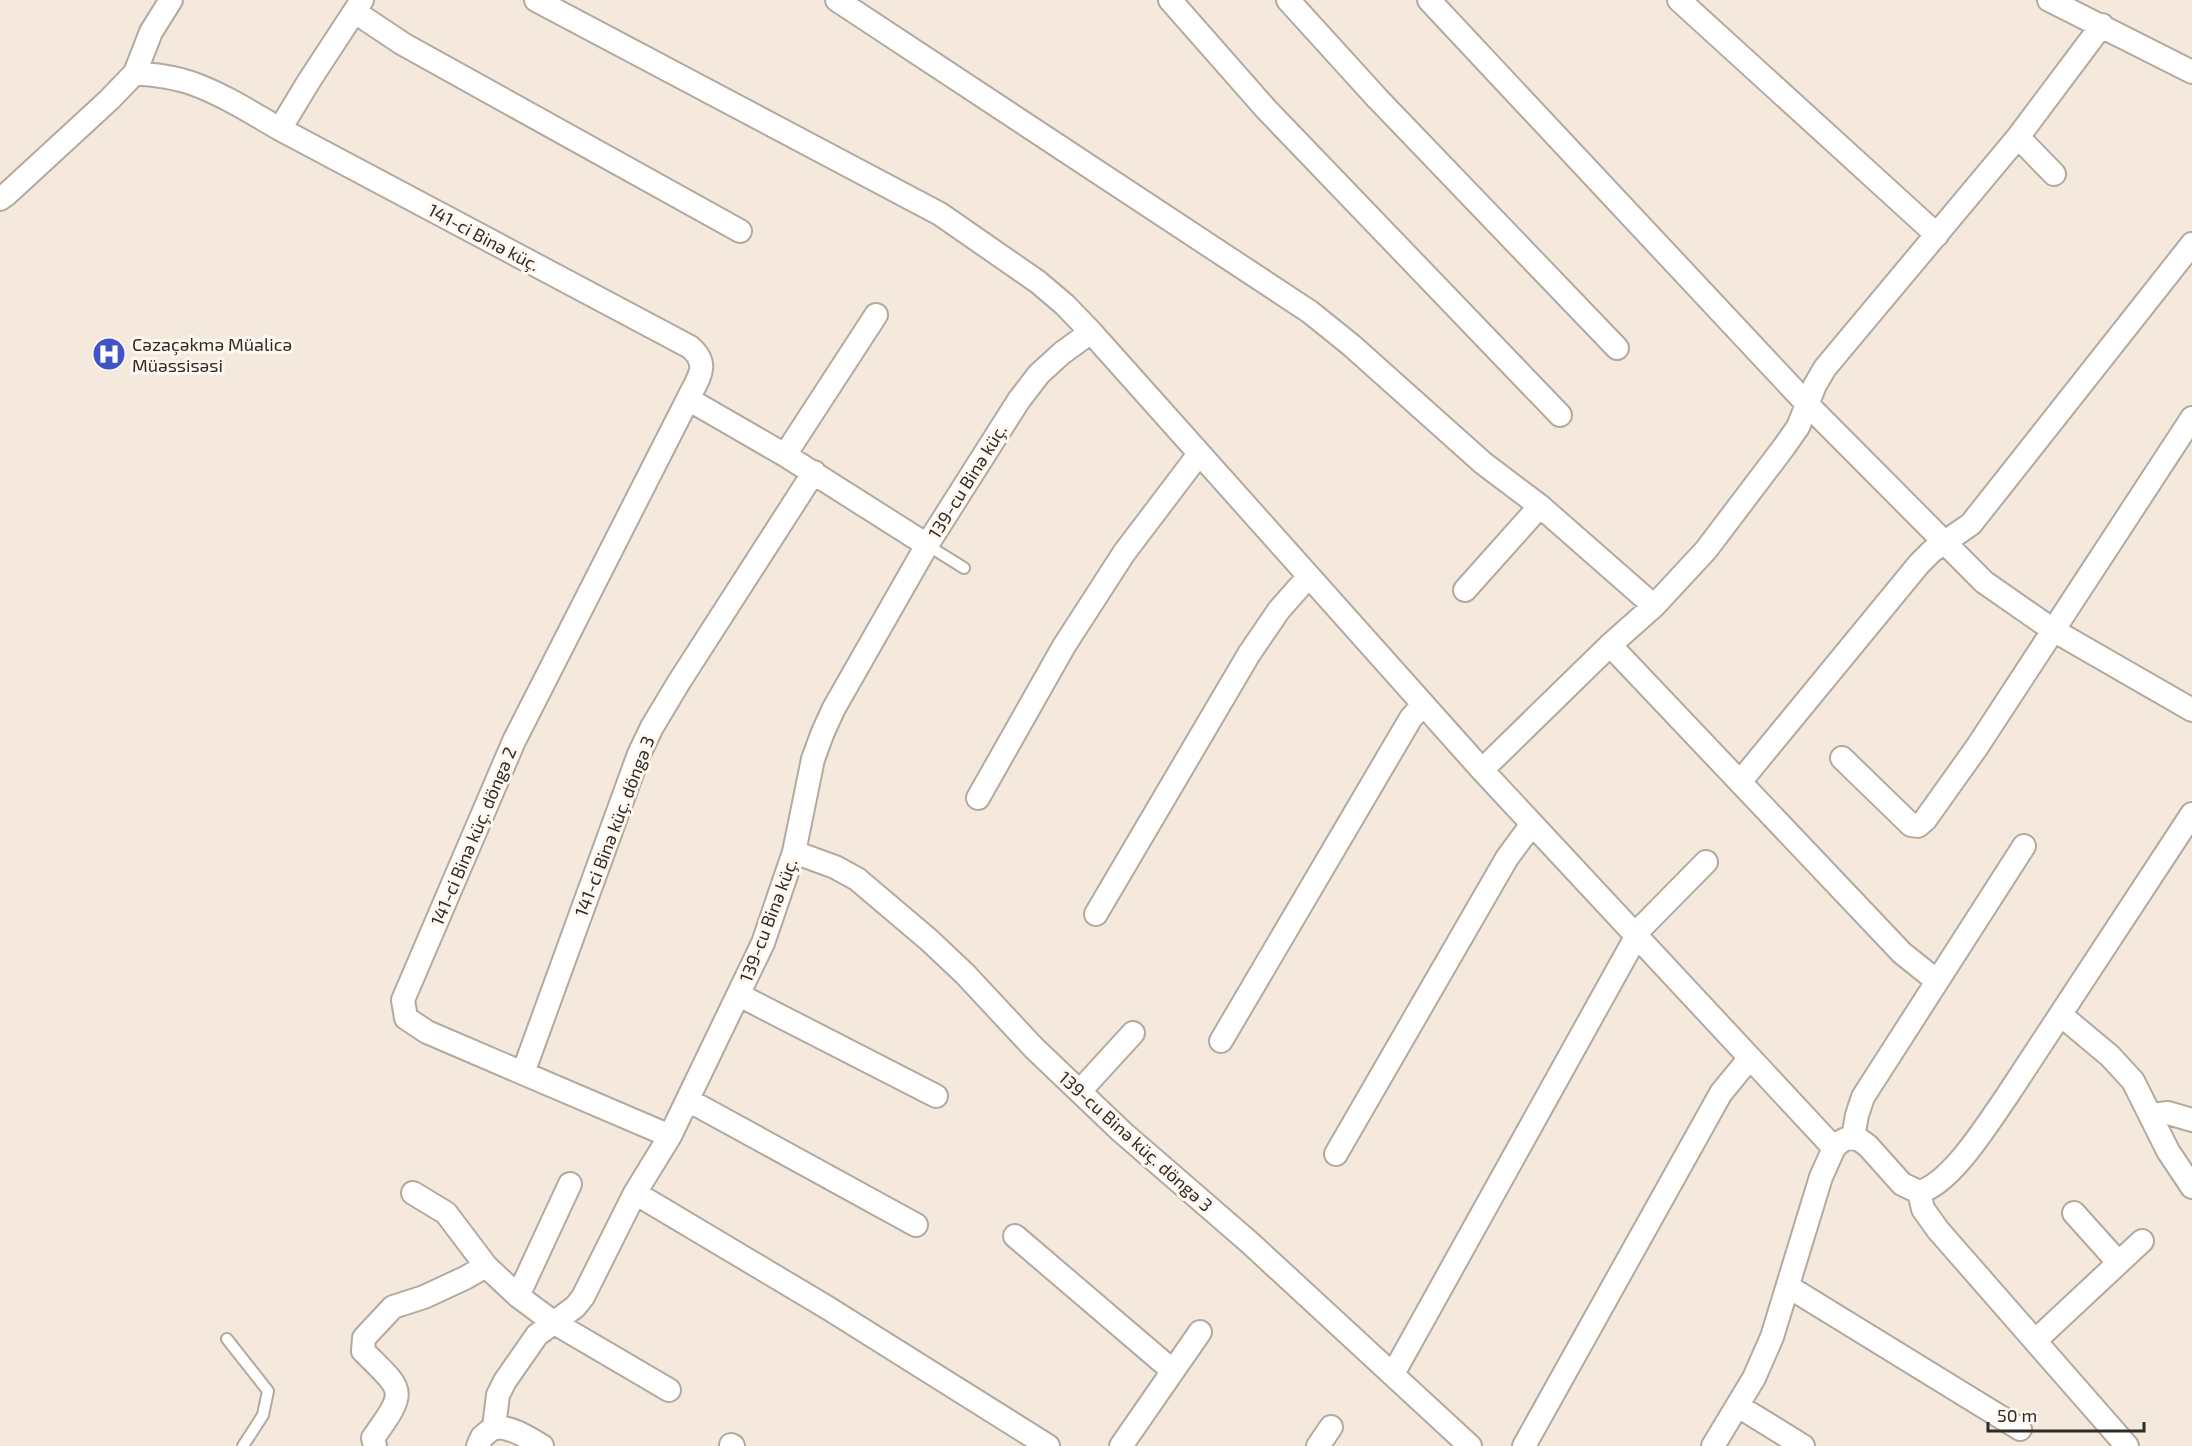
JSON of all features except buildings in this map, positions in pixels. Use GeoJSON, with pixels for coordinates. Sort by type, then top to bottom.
{"type":"FeatureCollection","features":[{"type":"Feature","properties":{"kind":"street"},"geometry":{"type":"LineString","coordinates":[[0,199],[109,100],[135,73],[151,32],[171,0]]}},
{"type":"Feature","properties":{"kind":"street"},"geometry":{"type":"LineString","coordinates":[[537,0],[940,214],[1038,282],[1065,305],[1423,705],[1749,1059],[1843,1143],[1868,1146],[1902,1184],[1910,1189],[1919,1192],[1934,1186],[1977,1138],[2061,1015],[2192,814]]}},
{"type":"Feature","properties":{"kind":"street"},"geometry":{"type":"LineString","coordinates":[[837,0],[1310,312],[1351,345],[1483,463],[1540,506],[1654,606]]}},
{"type":"Feature","properties":{"kind":"street"},"geometry":{"type":"LineString","coordinates":[[1170,0],[1266,109],[1560,415]]}},
{"type":"Feature","properties":{"kind":"street"},"geometry":{"type":"LineString","coordinates":[[1288,0],[1377,98],[1617,348]]}},
{"type":"Feature","properties":{"kind":"street"},"geometry":{"type":"LineString","coordinates":[[1429,0],[1808,405],[1984,582],[2053,630],[2192,710]]}},
{"type":"Feature","properties":{"kind":"street"},"geometry":{"type":"LineString","coordinates":[[1679,0],[1938,235]]}},
{"type":"Feature","properties":{"kind":"street"},"geometry":{"type":"LineString","coordinates":[[2049,0],[2192,72]]}},
{"type":"Feature","properties":{"kind":"street"},"geometry":{"type":"LineString","coordinates":[[280,129],[358,6],[403,44],[740,231]]}},
{"type":"Feature","properties":{"kind":"street"},"geometry":{"type":"LineString","coordinates":[[1482,770],[1610,645],[1654,606],[1706,550],[1798,427],[1815,385],[1825,369],[2018,137],[2102,25]]}},
{"type":"Feature","properties":{"kind":"street","name":"141-ci Binə küç."},"geometry":{"type":"LineString","coordinates":[[135,73],[193,83],[217,93],[280,129],[690,346],[699,354],[702,369],[688,399]]}},
{"type":"Feature","properties":{"kind":"street"},"geometry":{"type":"LineString","coordinates":[[2018,137],[2054,174]]}},
{"type":"Feature","properties":{"kind":"street"},"geometry":{"type":"LineString","coordinates":[[1740,782],[1919,564],[1944,542],[1971,524],[2192,244]]}},
{"type":"Feature","properties":{"kind":"street"},"geometry":{"type":"LineString","coordinates":[[785,455],[876,315]]}},
{"type":"Feature","properties":{"kind":"street","name":"139-cu Binə küç."},"geometry":{"type":"LineString","coordinates":[[494,1427],[498,1395],[537,1335],[575,1307],[583,1297],[635,1193],[670,1136],[738,995],[775,913],[795,852],[813,759],[823,732],[927,545],[1019,400],[1039,374],[1062,353],[1091,332]]}},
{"type":"Feature","properties":{"kind":"street"},"geometry":{"type":"LineString","coordinates":[[688,399],[814,472],[927,545]]}},
{"type":"Feature","properties":{"kind":"street","name":"141-ci Binə küç. döngə 2"},"geometry":{"type":"LineString","coordinates":[[670,1136],[427,1032],[406,1018],[403,1000],[514,741],[688,399]]}},
{"type":"Feature","properties":{"kind":"street"},"geometry":{"type":"LineString","coordinates":[[1842,758],[1911,825],[1918,826],[1977,747],[2192,418]]}},
{"type":"Feature","properties":{"kind":"street"},"geometry":{"type":"LineString","coordinates":[[978,798],[1064,646],[1124,553],[1199,454]]}},
{"type":"Feature","properties":{"kind":"street","name":"141-ci Binə küç. döngə 3"},"geometry":{"type":"LineString","coordinates":[[523,1073],[643,745],[679,682],[814,472]]}},
{"type":"Feature","properties":{"kind":"street"},"geometry":{"type":"LineString","coordinates":[[1465,590],[1540,506]]}},
{"type":"Feature","properties":{"kind":"street"},"geometry":{"type":"LineString","coordinates":[[1096,914],[1249,654],[1279,610],[1309,576]]}},
{"type":"Feature","properties":{"kind":"street"},"geometry":{"type":"LineString","coordinates":[[1610,645],[1902,953],[1937,981]]}},
{"type":"Feature","properties":{"kind":"street"},"geometry":{"type":"LineString","coordinates":[[1221,1041],[1411,718],[1423,705]]}},
{"type":"Feature","properties":{"kind":"street"},"geometry":{"type":"LineString","coordinates":[[1336,1154],[1507,858],[1532,824]]}},
{"type":"Feature","properties":{"kind":"street"},"geometry":{"type":"LineString","coordinates":[[1713,1446],[1762,1361],[1789,1287],[1821,1177],[1843,1143],[1863,1097],[2024,846]]}},
{"type":"Feature","properties":{"kind":"street","name":"139-cu Binə küç. döngə 3"},"geometry":{"type":"LineString","coordinates":[[795,852],[836,867],[877,896],[965,974],[1034,1048],[1122,1132],[1250,1242],[1470,1446]]}},
{"type":"Feature","properties":{"kind":"street"},"geometry":{"type":"LineString","coordinates":[[1393,1374],[1636,937],[1648,920],[1706,862]]}},
{"type":"Feature","properties":{"kind":"street"},"geometry":{"type":"LineString","coordinates":[[738,995],[936,1096]]}},
{"type":"Feature","properties":{"kind":"street"},"geometry":{"type":"LineString","coordinates":[[2061,1015],[2110,1056],[2133,1081],[2168,1151],[2192,1187]]}},
{"type":"Feature","properties":{"kind":"street"},"geometry":{"type":"LineString","coordinates":[[1080,1091],[1133,1033]]}},
{"type":"Feature","properties":{"kind":"street"},"geometry":{"type":"LineString","coordinates":[[1524,1446],[1721,1094],[1749,1059]]}},
{"type":"Feature","properties":{"kind":"street"},"geometry":{"type":"LineString","coordinates":[[688,1100],[916,1225]]}},
{"type":"Feature","properties":{"kind":"street"},"geometry":{"type":"LineString","coordinates":[[2151,1116],[2168,1113],[2192,1120]]}},
{"type":"Feature","properties":{"kind":"street"},"geometry":{"type":"LineString","coordinates":[[518,1296],[570,1184]]}},
{"type":"Feature","properties":{"kind":"street"},"geometry":{"type":"LineString","coordinates":[[1919,1192],[1923,1209],[1938,1230],[2127,1446]]}},
{"type":"Feature","properties":{"kind":"street"},"geometry":{"type":"LineString","coordinates":[[413,1193],[446,1213],[486,1266],[518,1296],[553,1322],[669,1390]]}},
{"type":"Feature","properties":{"kind":"street"},"geometry":{"type":"LineString","coordinates":[[635,1193],[828,1308],[1048,1446]]}},
{"type":"Feature","properties":{"kind":"street"},"geometry":{"type":"LineString","coordinates":[[2074,1213],[2118,1262]]}},
{"type":"Feature","properties":{"kind":"street"},"geometry":{"type":"LineString","coordinates":[[1015,1236],[1173,1371]]}},
{"type":"Feature","properties":{"kind":"street"},"geometry":{"type":"LineString","coordinates":[[2035,1341],[2142,1241]]}},
{"type":"Feature","properties":{"kind":"street"},"geometry":{"type":"LineString","coordinates":[[375,1446],[373,1438],[394,1408],[398,1394],[394,1382],[363,1351],[364,1338],[393,1306],[424,1297],[486,1266]]}},
{"type":"Feature","properties":{"kind":"street"},"geometry":{"type":"LineString","coordinates":[[1789,1287],[2020,1429]]}},
{"type":"Feature","properties":{"kind":"street"},"geometry":{"type":"LineString","coordinates":[[1121,1446],[1200,1332]]}},
{"type":"Feature","properties":{"kind":"street"},"geometry":{"type":"LineString","coordinates":[[1738,1406],[1803,1446]]}},
{"type":"Feature","properties":{"kind":"street"},"geometry":{"type":"LineString","coordinates":[[478,1446],[482,1437],[494,1427],[503,1427],[518,1432],[542,1446]]}},
{"type":"Feature","properties":{"kind":"street"},"geometry":{"type":"LineString","coordinates":[[1318,1446],[1331,1427]]}},
{"type":"Feature","properties":{"kind":"lane"},"geometry":{"type":"LineString","coordinates":[[927,545],[964,568]]}},
{"type":"Feature","properties":{"kind":"lane"},"geometry":{"type":"LineString","coordinates":[[227,1340],[268,1391],[263,1414],[243,1446]]}},
{"type":"Feature","properties":{"kind":"place","name":"Cəzaçəkmə Müalicə Müəssisəsi"},"geometry":{"type":"Point","coordinates":[109,354]}}]}
